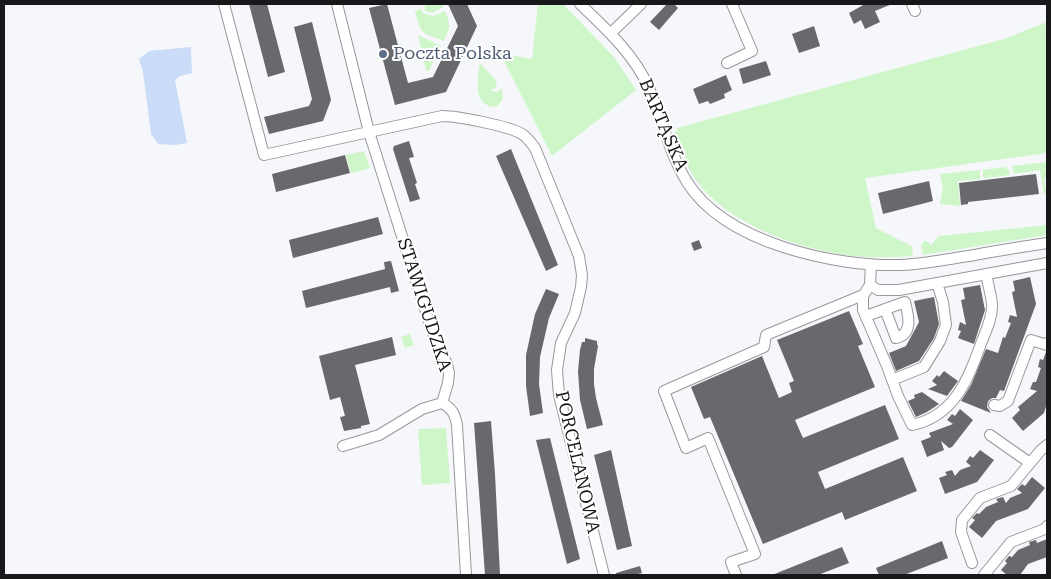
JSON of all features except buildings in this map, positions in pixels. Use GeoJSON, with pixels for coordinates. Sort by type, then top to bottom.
{"type":"FeatureCollection","features":[{"type":"Feature","properties":{"kind":"street"},"geometry":{"type":"LineString","coordinates":[[224,4],[264,155],[369,132]]}},
{"type":"Feature","properties":{"kind":"street","name":"STAWIGUDZKA"},"geometry":{"type":"LineString","coordinates":[[337,4],[369,132],[432,331],[447,364],[449,373],[448,383],[442,403]]}},
{"type":"Feature","properties":{"kind":"street","name":"BARTĄSKA"},"geometry":{"type":"LineString","coordinates":[[580,4],[611,34],[640,71],[649,89],[669,145],[688,184],[703,202],[717,214],[746,232],[783,246],[841,261],[871,264],[918,263],[1047,243]]}},
{"type":"Feature","properties":{"kind":"street"},"geometry":{"type":"LineString","coordinates":[[611,34],[641,4]]}},
{"type":"Feature","properties":{"kind":"street"},"geometry":{"type":"LineString","coordinates":[[727,63],[752,51],[732,4]]}},
{"type":"Feature","properties":{"kind":"street","name":"PORCELANOWA"},"geometry":{"type":"LineString","coordinates":[[369,132],[442,116],[456,116],[514,130],[529,139],[535,148],[579,256],[582,275],[579,299],[561,343],[557,379],[559,395],[604,575]]}},
{"type":"Feature","properties":{"kind":"street"},"geometry":{"type":"LineString","coordinates":[[870,285],[878,290],[892,290],[1047,263]]}},
{"type":"Feature","properties":{"kind":"street"},"geometry":{"type":"LineString","coordinates":[[871,264],[870,285],[863,295],[862,304],[912,425],[924,423],[937,416],[952,403],[970,374],[987,330],[993,306],[986,274]]}},
{"type":"Feature","properties":{"kind":"street"},"geometry":{"type":"LineString","coordinates":[[892,380],[924,368],[940,340],[946,325],[943,302],[936,283]]}},
{"type":"Feature","properties":{"kind":"street"},"geometry":{"type":"LineString","coordinates":[[736,575],[731,562],[755,554],[708,438],[686,448],[664,391],[764,347],[766,335],[863,295]]}},
{"type":"Feature","properties":{"kind":"street"},"geometry":{"type":"LineString","coordinates":[[866,316],[885,309]]}},
{"type":"Feature","properties":{"kind":"street"},"geometry":{"type":"LineString","coordinates":[[994,405],[1000,406],[1008,401],[1031,340],[1047,345]]}},
{"type":"Feature","properties":{"kind":"street"},"geometry":{"type":"LineString","coordinates":[[343,446],[379,435],[422,409],[442,403],[453,411],[457,424],[466,575]]}},
{"type":"Feature","properties":{"kind":"street"},"geometry":{"type":"LineString","coordinates":[[990,435],[1030,463]]}},
{"type":"Feature","properties":{"kind":"street"},"geometry":{"type":"LineString","coordinates":[[972,563],[961,532],[962,520],[980,498],[1011,486],[1047,445]]}},
{"type":"Feature","properties":{"kind":"street"},"geometry":{"type":"LineString","coordinates":[[984,575],[1011,542],[1045,529],[1047,526]]}},
{"type":"Feature","properties":{"kind":"green space"},"geometry":{"type":"Polygon","coordinates":[[[425,4],[442,4],[443,7],[432,13],[425,11],[425,4]]]}},
{"type":"Feature","properties":{"kind":"green space"},"geometry":{"type":"Polygon","coordinates":[[[538,4],[563,4],[614,57],[636,90],[552,156],[500,53],[532,59],[538,4]]]}},
{"type":"Feature","properties":{"kind":"green space"},"geometry":{"type":"Polygon","coordinates":[[[421,9],[423,13],[433,16],[445,11],[449,26],[444,41],[423,32],[415,11],[421,9]]]}},
{"type":"Feature","properties":{"kind":"green space"},"geometry":{"type":"Polygon","coordinates":[[[1047,22],[1047,153],[865,178],[876,228],[913,247],[912,256],[876,257],[840,254],[801,245],[761,230],[724,208],[709,195],[689,169],[674,132],[678,131],[677,128],[1004,39],[1047,22]]]}},
{"type":"Feature","properties":{"kind":"green space"},"geometry":{"type":"Polygon","coordinates":[[[418,35],[441,46],[429,71],[426,71],[418,35]]]}},
{"type":"Feature","properties":{"kind":"green space"},"geometry":{"type":"Polygon","coordinates":[[[481,64],[497,82],[495,88],[490,91],[497,92],[502,88],[503,99],[497,106],[487,105],[480,96],[478,78],[479,65],[481,64]]]}},
{"type":"Feature","properties":{"kind":"green space"},"geometry":{"type":"Polygon","coordinates":[[[364,151],[370,168],[351,173],[346,155],[364,151]]]}},
{"type":"Feature","properties":{"kind":"green space"},"geometry":{"type":"Polygon","coordinates":[[[1047,162],[1047,178],[1044,178],[1046,193],[1044,194],[1040,170],[1014,174],[1012,166],[1047,162]]]}},
{"type":"Feature","properties":{"kind":"green space"},"geometry":{"type":"Polygon","coordinates":[[[1006,167],[1010,175],[983,177],[983,170],[1006,167]]]}},
{"type":"Feature","properties":{"kind":"green space"},"geometry":{"type":"Polygon","coordinates":[[[980,170],[980,179],[958,181],[960,206],[940,204],[943,188],[940,174],[980,170]]]}},
{"type":"Feature","properties":{"kind":"green space"},"geometry":{"type":"Polygon","coordinates":[[[1047,225],[1047,235],[923,255],[921,246],[924,241],[931,245],[939,236],[1047,225]]]}},
{"type":"Feature","properties":{"kind":"green space"},"geometry":{"type":"Polygon","coordinates":[[[410,334],[414,345],[405,348],[401,337],[410,334]]]}},
{"type":"Feature","properties":{"kind":"green space"},"geometry":{"type":"Polygon","coordinates":[[[446,428],[450,483],[422,485],[418,429],[446,428]]]}},
{"type":"Feature","properties":{"kind":"water"},"geometry":{"type":"Polygon","coordinates":[[[191,47],[192,73],[180,76],[175,80],[187,143],[175,145],[158,144],[151,134],[143,72],[139,59],[149,51],[191,47]]]}},
{"type":"Feature","properties":{"kind":"place","name":"Poczta Polska"},"geometry":{"type":"Point","coordinates":[383,54]}}]}
